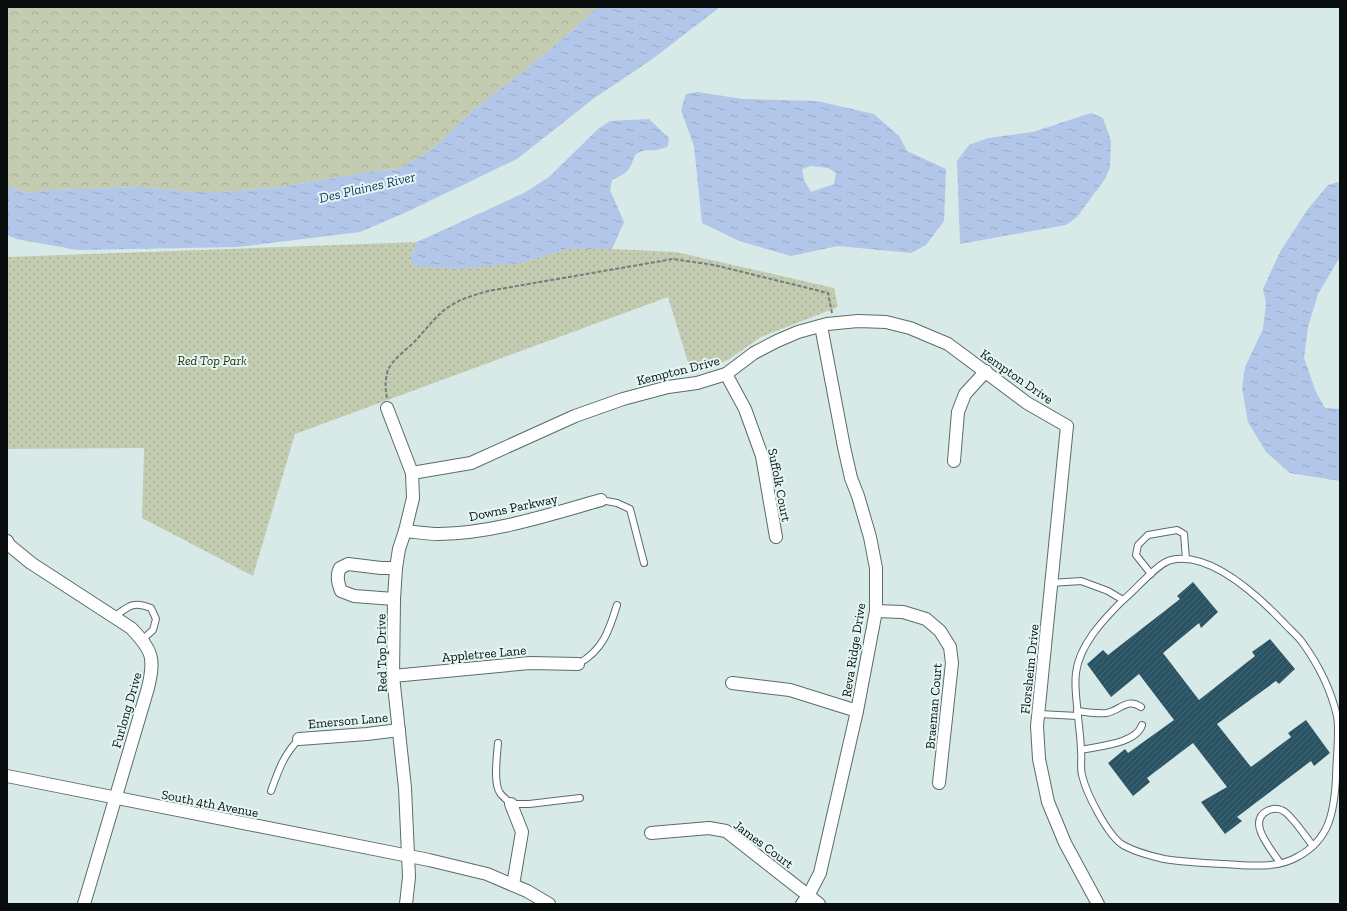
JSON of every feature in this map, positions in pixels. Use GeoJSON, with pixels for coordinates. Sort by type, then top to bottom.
{"type":"FeatureCollection","features":[{"type":"Feature","properties":{"kind":"street","name":"Kempton Drive"},"geometry":{"type":"LineString","coordinates":[[412,473],[471,463],[575,416],[623,398],[668,387],[696,383],[726,374],[754,353],[777,340],[798,332],[821,326],[858,321],[886,322],[910,328],[948,344],[1027,403],[1067,426]]}},
{"type":"Feature","properties":{"kind":"street","name":"Reva Ridge Drive"},"geometry":{"type":"LineString","coordinates":[[805,900],[820,873],[857,712],[876,611],[876,568],[870,537],[851,478],[821,326]]}},
{"type":"Feature","properties":{"kind":"street"},"geometry":{"type":"LineString","coordinates":[[954,461],[958,412],[965,394],[986,371]]}},
{"type":"Feature","properties":{"kind":"street","name":"Suffolk Court"},"geometry":{"type":"LineString","coordinates":[[726,374],[745,409],[762,456],[776,537]]}},
{"type":"Feature","properties":{"kind":"street","name":"Red Top Drive"},"geometry":{"type":"LineString","coordinates":[[387,408],[412,473],[412,498],[406,531],[396,568],[394,599],[393,676],[405,788],[409,877],[406,904]]}},
{"type":"Feature","properties":{"kind":"street","name":"Florsheim Drive"},"geometry":{"type":"LineString","coordinates":[[1067,426],[1037,726],[1039,759],[1048,802],[1065,843],[1098,904]]}},
{"type":"Feature","properties":{"kind":"street","name":"Downs Parkway"},"geometry":{"type":"LineString","coordinates":[[406,531],[438,534],[475,531],[516,524],[600,500]]}},
{"type":"Feature","properties":{"kind":"street","name":"Furlong Drive"},"geometry":{"type":"LineString","coordinates":[[7,541],[9,545],[31,564],[131,628],[150,652],[152,668],[148,688],[84,904]]}},
{"type":"Feature","properties":{"kind":"street"},"geometry":{"type":"LineString","coordinates":[[394,599],[354,596],[341,592],[338,582],[338,573],[340,568],[348,564],[381,568],[396,568]]}},
{"type":"Feature","properties":{"kind":"street","name":"Braeman Court"},"geometry":{"type":"LineString","coordinates":[[876,611],[903,612],[926,619],[940,631],[950,647],[952,663],[939,783]]}},
{"type":"Feature","properties":{"kind":"street","name":"Appletree Lane"},"geometry":{"type":"LineString","coordinates":[[393,676],[530,663],[578,664]]}},
{"type":"Feature","properties":{"kind":"street"},"geometry":{"type":"LineString","coordinates":[[732,683],[790,690],[857,712]]}},
{"type":"Feature","properties":{"kind":"street","name":"Emerson Lane"},"geometry":{"type":"LineString","coordinates":[[299,739],[399,730]]}},
{"type":"Feature","properties":{"kind":"street","name":"South 4th Avenue"},"geometry":{"type":"LineString","coordinates":[[7,776],[408,856]]}},
{"type":"Feature","properties":{"kind":"street"},"geometry":{"type":"LineString","coordinates":[[511,804],[522,832],[513,885]]}},
{"type":"Feature","properties":{"kind":"street","name":"James Court"},"geometry":{"type":"LineString","coordinates":[[651,834],[709,828],[726,831],[805,900],[819,904]]}},
{"type":"Feature","properties":{"kind":"street"},"geometry":{"type":"LineString","coordinates":[[408,856],[488,874],[526,891],[549,904]]}},
{"type":"Feature","properties":{"kind":"lane"},"geometry":{"type":"LineString","coordinates":[[600,500],[617,502],[630,509],[633,515],[644,564]]}},
{"type":"Feature","properties":{"kind":"lane"},"geometry":{"type":"LineString","coordinates":[[1151,574],[1136,555],[1138,545],[1148,535],[1177,530],[1184,534],[1186,559]]}},
{"type":"Feature","properties":{"kind":"lane"},"geometry":{"type":"LineString","coordinates":[[1186,559],[1198,561],[1216,568],[1233,578],[1272,611],[1301,641],[1320,669],[1332,700],[1337,718],[1337,744],[1335,792],[1330,821],[1324,835],[1299,857],[1280,863],[1256,866],[1180,862],[1159,858],[1121,844],[1111,832],[1090,800],[1081,774],[1081,750],[1076,693],[1076,672],[1082,651],[1108,616],[1156,569],[1168,560],[1186,559]]}},
{"type":"Feature","properties":{"kind":"lane"},"geometry":{"type":"LineString","coordinates":[[1052,583],[1081,581],[1123,600]]}},
{"type":"Feature","properties":{"kind":"lane"},"geometry":{"type":"LineString","coordinates":[[114,617],[128,606],[140,604],[151,608],[156,619],[152,630],[142,640]]}},
{"type":"Feature","properties":{"kind":"lane"},"geometry":{"type":"LineString","coordinates":[[578,664],[590,657],[603,641],[617,605]]}},
{"type":"Feature","properties":{"kind":"lane"},"geometry":{"type":"LineString","coordinates":[[1039,714],[1105,713],[1114,711],[1128,703],[1135,703],[1141,707]]}},
{"type":"Feature","properties":{"kind":"lane"},"geometry":{"type":"LineString","coordinates":[[1081,750],[1108,745],[1134,737],[1142,725]]}},
{"type":"Feature","properties":{"kind":"lane"},"geometry":{"type":"LineString","coordinates":[[271,791],[282,761],[299,739]]}},
{"type":"Feature","properties":{"kind":"lane"},"geometry":{"type":"LineString","coordinates":[[498,743],[497,788],[511,804],[529,804],[580,798]]}},
{"type":"Feature","properties":{"kind":"lane"},"geometry":{"type":"LineString","coordinates":[[1280,863],[1259,828],[1259,818],[1266,811],[1275,809],[1284,811],[1313,846]]}},
{"type":"Feature","properties":{"kind":"path"},"geometry":{"type":"LineString","coordinates":[[387,408],[390,406],[386,396],[385,384],[388,371],[394,361],[417,339],[436,316],[450,306],[466,298],[488,291],[673,259],[714,265],[828,293],[832,316]]}},
{"type":"Feature","properties":{"kind":"green space"},"geometry":{"type":"Polygon","coordinates":[[[7,7],[598,7],[529,67],[473,110],[434,148],[399,169],[356,174],[282,187],[223,192],[191,192],[142,187],[52,190],[27,193],[7,186],[7,7]]]}},
{"type":"Feature","properties":{"kind":"green space","name":"Red Top Park"},"geometry":{"type":"Polygon","coordinates":[[[417,242],[411,258],[522,263],[567,249],[612,249],[676,252],[834,288],[838,307],[761,337],[728,360],[691,372],[668,297],[295,434],[253,576],[142,518],[144,448],[7,449],[7,257],[417,242]]]}},
{"type":"Feature","properties":{"kind":"water","name":"Des Plaines River"},"geometry":{"type":"Polygon","coordinates":[[[598,7],[720,7],[651,60],[593,99],[517,159],[409,211],[360,232],[237,247],[78,250],[16,239],[7,235],[7,186],[27,193],[52,190],[142,187],[191,192],[223,192],[282,187],[356,174],[399,169],[434,148],[473,110],[529,67],[598,7]]]}},
{"type":"Feature","properties":{"kind":"water"},"geometry":{"type":"Polygon","coordinates":[[[697,92],[743,99],[817,101],[874,114],[899,136],[907,151],[946,169],[944,221],[926,245],[911,253],[838,246],[791,256],[739,241],[702,223],[694,146],[681,110],[686,94],[697,92]],[[811,166],[802,169],[804,180],[811,192],[834,184],[836,173],[828,168],[811,166]]]}},
{"type":"Feature","properties":{"kind":"water"},"geometry":{"type":"Polygon","coordinates":[[[1091,113],[1103,118],[1111,141],[1110,167],[1105,179],[1077,217],[1066,225],[960,244],[957,161],[969,145],[988,138],[1033,132],[1091,113]]]}},
{"type":"Feature","properties":{"kind":"water"},"geometry":{"type":"Polygon","coordinates":[[[649,119],[669,138],[668,146],[637,153],[626,172],[612,180],[610,190],[624,222],[612,249],[567,249],[522,263],[451,269],[413,266],[411,258],[417,242],[524,193],[549,177],[598,129],[610,121],[649,119]]]}},
{"type":"Feature","properties":{"kind":"water"},"geometry":{"type":"Polygon","coordinates":[[[1340,182],[1340,257],[1318,294],[1308,327],[1304,358],[1316,392],[1325,408],[1340,409],[1340,481],[1290,473],[1266,452],[1248,422],[1242,388],[1245,367],[1263,329],[1266,303],[1263,289],[1281,250],[1308,209],[1328,185],[1340,182]]]}},
{"type":"Feature","properties":{"kind":"building"},"geometry":{"type":"Polygon","coordinates":[[[1193,582],[1218,612],[1201,628],[1199,623],[1163,653],[1199,700],[1255,656],[1252,652],[1270,639],[1295,669],[1279,684],[1276,681],[1217,724],[1251,767],[1291,737],[1288,733],[1306,720],[1330,753],[1314,766],[1311,761],[1237,817],[1242,821],[1225,834],[1201,802],[1227,787],[1193,743],[1147,778],[1150,782],[1133,796],[1108,763],[1125,749],[1128,753],[1174,720],[1139,674],[1111,697],[1087,664],[1103,650],[1108,655],[1180,599],[1177,596],[1193,582]]]}}]}
